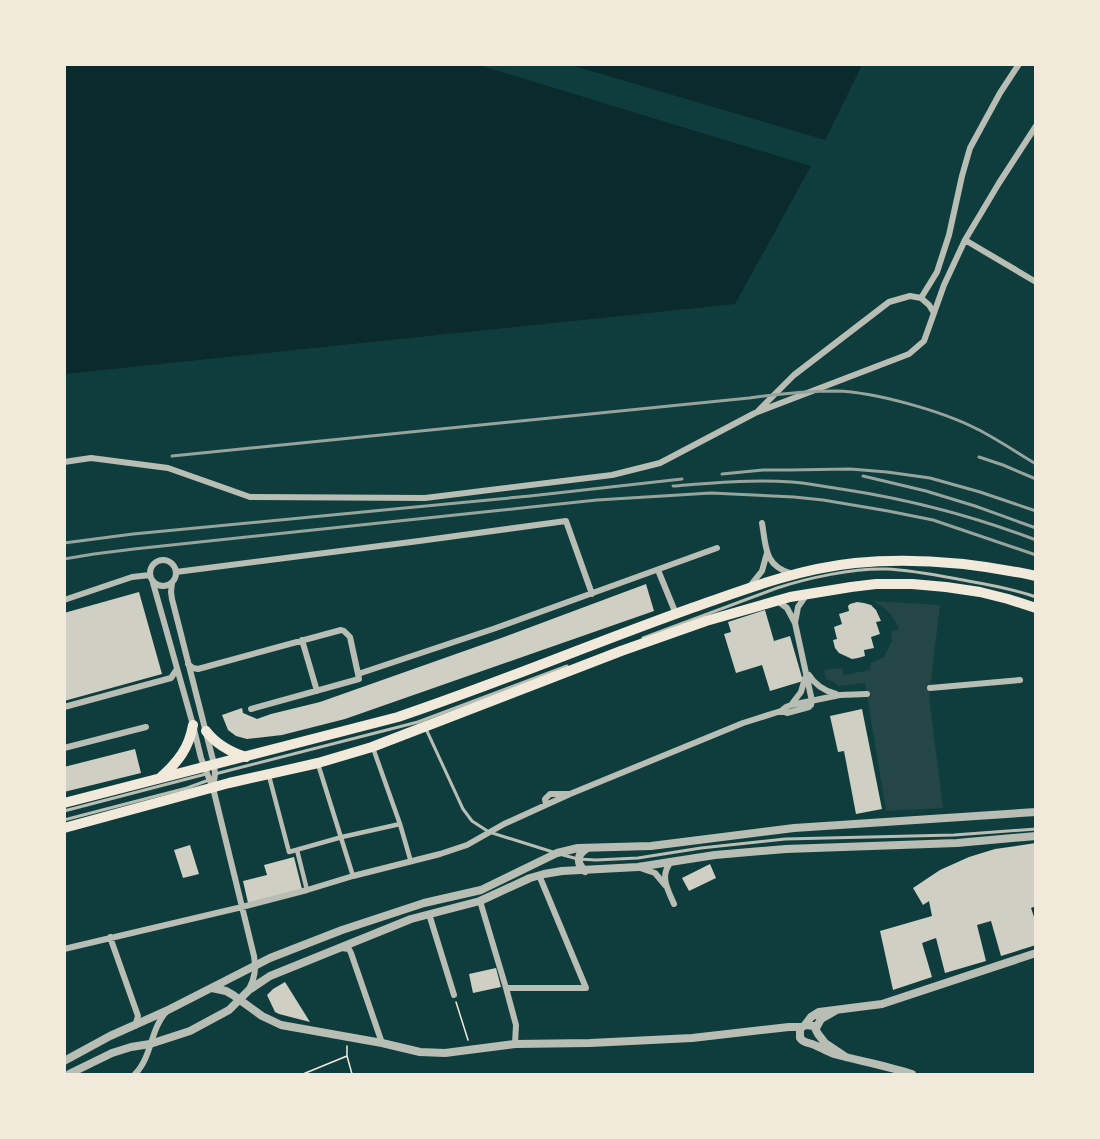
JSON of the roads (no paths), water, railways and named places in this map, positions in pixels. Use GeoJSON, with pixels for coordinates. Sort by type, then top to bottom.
{"type":"FeatureCollection","features":[{"type":"Feature","properties":{"kind":"highway"},"geometry":{"type":"LineString","coordinates":[[64,828],[210,775],[246,757],[399,717],[616,635],[793,574],[853,563],[919,560],[999,569],[1035,576]]}},
{"type":"Feature","properties":{"kind":"highway"},"geometry":{"type":"LineString","coordinates":[[64,803],[160,779],[268,773],[318,763],[372,747],[421,724],[706,621],[807,593],[850,586],[912,584],[980,592],[1035,608]]}},
{"type":"Feature","properties":{"kind":"highway"},"geometry":{"type":"LineString","coordinates":[[160,779],[183,754],[189,744],[193,725]]}},
{"type":"Feature","properties":{"kind":"highway"},"geometry":{"type":"LineString","coordinates":[[206,731],[225,748],[246,757]]}},
{"type":"Feature","properties":{"kind":"street"},"geometry":{"type":"LineString","coordinates":[[921,298],[937,272],[949,235],[970,148],[1018,64]]}},
{"type":"Feature","properties":{"kind":"street"},"geometry":{"type":"LineString","coordinates":[[64,462],[91,458],[168,468],[250,497],[425,498],[612,475],[660,463],[755,413],[909,354],[924,341],[944,285],[965,240],[1035,126]]}},
{"type":"Feature","properties":{"kind":"street"},"geometry":{"type":"LineString","coordinates":[[965,240],[1035,282]]}},
{"type":"Feature","properties":{"kind":"street"},"geometry":{"type":"LineString","coordinates":[[755,413],[794,375],[889,302],[910,296],[921,298],[934,313]]}},
{"type":"Feature","properties":{"kind":"street"},"geometry":{"type":"LineString","coordinates":[[176,572],[566,521],[591,594]]}},
{"type":"Feature","properties":{"kind":"street"},"geometry":{"type":"LineString","coordinates":[[762,523],[771,562],[783,571],[793,574]]}},
{"type":"Feature","properties":{"kind":"street"},"geometry":{"type":"LineString","coordinates":[[358,674],[494,629],[717,548]]}},
{"type":"Feature","properties":{"kind":"street"},"geometry":{"type":"LineString","coordinates":[[748,588],[759,577],[768,553]]}},
{"type":"Feature","properties":{"kind":"street"},"geometry":{"type":"LineString","coordinates":[[210,775],[206,731],[172,599],[172,583],[176,572],[173,564],[162,560],[152,567],[150,575],[193,725],[210,775],[242,907],[255,965],[254,980],[249,990]]}},
{"type":"Feature","properties":{"kind":"street"},"geometry":{"type":"LineString","coordinates":[[658,570],[676,614]]}},
{"type":"Feature","properties":{"kind":"street"},"geometry":{"type":"LineString","coordinates":[[64,600],[132,577],[150,575]]}},
{"type":"Feature","properties":{"kind":"street"},"geometry":{"type":"LineString","coordinates":[[153,583],[165,587],[172,583]]}},
{"type":"Feature","properties":{"kind":"street"},"geometry":{"type":"LineString","coordinates":[[795,623],[798,607],[807,593]]}},
{"type":"Feature","properties":{"kind":"street"},"geometry":{"type":"LineString","coordinates":[[776,601],[787,608],[795,623],[811,704]]}},
{"type":"Feature","properties":{"kind":"street"},"geometry":{"type":"LineString","coordinates":[[188,664],[198,669],[338,630],[344,631],[350,637],[359,679],[251,709]]}},
{"type":"Feature","properties":{"kind":"street"},"geometry":{"type":"LineString","coordinates":[[302,640],[317,691]]}},
{"type":"Feature","properties":{"kind":"street"},"geometry":{"type":"LineString","coordinates":[[804,663],[810,677],[827,692],[840,695],[867,694]]}},
{"type":"Feature","properties":{"kind":"street"},"geometry":{"type":"LineString","coordinates":[[791,705],[805,683],[804,663]]}},
{"type":"Feature","properties":{"kind":"street"},"geometry":{"type":"LineString","coordinates":[[64,707],[171,678],[177,669]]}},
{"type":"Feature","properties":{"kind":"street"},"geometry":{"type":"LineString","coordinates":[[930,688],[1020,680]]}},
{"type":"Feature","properties":{"kind":"street"},"geometry":{"type":"LineString","coordinates":[[781,711],[787,713],[840,695]]}},
{"type":"Feature","properties":{"kind":"street"},"geometry":{"type":"LineString","coordinates":[[64,949],[242,907],[440,854],[466,845],[546,805],[545,799],[550,794],[570,794],[743,723],[781,711],[791,705],[811,704]]}},
{"type":"Feature","properties":{"kind":"street"},"geometry":{"type":"LineString","coordinates":[[64,748],[146,727]]}},
{"type":"Feature","properties":{"kind":"street"},"geometry":{"type":"LineString","coordinates":[[372,747],[411,862]]}},
{"type":"Feature","properties":{"kind":"street"},"geometry":{"type":"LineString","coordinates":[[318,763],[353,876]]}},
{"type":"Feature","properties":{"kind":"street"},"geometry":{"type":"LineString","coordinates":[[268,773],[289,852],[400,824]]}},
{"type":"Feature","properties":{"kind":"street"},"geometry":{"type":"LineString","coordinates":[[64,1061],[270,958],[342,930],[424,903],[481,890],[557,853],[587,848],[651,846],[794,828],[1035,812]]}},
{"type":"Feature","properties":{"kind":"street"},"geometry":{"type":"LineString","coordinates":[[69,1074],[112,1053],[190,1031],[229,1010],[249,990],[270,976],[411,919],[480,901],[538,875],[562,871],[638,867],[715,855],[786,849],[957,843],[1035,836]]}},
{"type":"Feature","properties":{"kind":"street"},"geometry":{"type":"LineString","coordinates":[[585,871],[578,859],[581,852],[587,848]]}},
{"type":"Feature","properties":{"kind":"street"},"geometry":{"type":"LineString","coordinates":[[297,850],[307,890]]}},
{"type":"Feature","properties":{"kind":"street"},"geometry":{"type":"LineString","coordinates":[[670,862],[664,875],[674,904]]}},
{"type":"Feature","properties":{"kind":"street"},"geometry":{"type":"LineString","coordinates":[[638,867],[655,873],[666,885]]}},
{"type":"Feature","properties":{"kind":"street"},"geometry":{"type":"LineString","coordinates":[[506,988],[586,988],[538,875]]}},
{"type":"Feature","properties":{"kind":"street"},"geometry":{"type":"LineString","coordinates":[[480,901],[516,1025],[515,1044]]}},
{"type":"Feature","properties":{"kind":"street"},"geometry":{"type":"LineString","coordinates":[[429,914],[454,995]]}},
{"type":"Feature","properties":{"kind":"street"},"geometry":{"type":"LineString","coordinates":[[110,937],[138,1016],[135,1026]]}},
{"type":"Feature","properties":{"kind":"street"},"geometry":{"type":"LineString","coordinates":[[341,948],[349,949],[351,953],[382,1043]]}},
{"type":"Feature","properties":{"kind":"street"},"geometry":{"type":"LineString","coordinates":[[912,1074],[832,1053],[810,1043],[804,1043],[799,1032],[815,1014],[882,1004],[1035,953]]}},
{"type":"Feature","properties":{"kind":"street"},"geometry":{"type":"LineString","coordinates":[[212,988],[226,991],[262,1016],[281,1025],[420,1052],[445,1053],[515,1044],[692,1038],[811,1025],[825,1043],[846,1057]]}},
{"type":"Feature","properties":{"kind":"street"},"geometry":{"type":"LineString","coordinates":[[810,1043],[816,1040],[821,1019],[839,1009]]}},
{"type":"Feature","properties":{"kind":"street"},"geometry":{"type":"LineString","coordinates":[[135,1074],[144,1062],[157,1025],[166,1011]]}},
{"type":"Feature","properties":{"kind":"lane"},"geometry":{"type":"LineString","coordinates":[[641,638],[787,585],[817,577],[864,570],[897,570],[940,576],[996,586],[1035,597]]}},
{"type":"Feature","properties":{"kind":"lane"},"geometry":{"type":"LineString","coordinates":[[594,656],[630,643]]}},
{"type":"Feature","properties":{"kind":"lane"},"geometry":{"type":"LineString","coordinates":[[64,811],[421,724],[572,664]]}},
{"type":"Feature","properties":{"kind":"lane"},"geometry":{"type":"LineString","coordinates":[[421,724],[463,810],[472,821],[489,832],[578,859],[638,858],[701,848],[793,839],[962,835],[1035,829]]}},
{"type":"Feature","properties":{"kind":"lane"},"geometry":{"type":"LineString","coordinates":[[64,820],[187,788],[210,775]]}},
{"type":"Feature","properties":{"kind":"railway"},"geometry":{"type":"LineString","coordinates":[[172,456],[782,394],[836,391],[889,399],[946,416],[984,433],[1036,464]]}},
{"type":"Feature","properties":{"kind":"railway"},"geometry":{"type":"LineString","coordinates":[[979,457],[1036,479]]}},
{"type":"Feature","properties":{"kind":"railway"},"geometry":{"type":"LineString","coordinates":[[722,474],[763,470],[850,469],[887,472],[930,478],[1036,511]]}},
{"type":"Feature","properties":{"kind":"railway"},"geometry":{"type":"LineString","coordinates":[[863,476],[926,491],[1036,528]]}},
{"type":"Feature","properties":{"kind":"railway"},"geometry":{"type":"LineString","coordinates":[[64,543],[133,534],[682,479]]}},
{"type":"Feature","properties":{"kind":"railway"},"geometry":{"type":"LineString","coordinates":[[673,486],[762,481],[810,484],[940,509],[1036,540]]}},
{"type":"Feature","properties":{"kind":"railway"},"geometry":{"type":"LineString","coordinates":[[64,559],[134,549],[597,500],[711,493],[794,497],[888,511],[933,520],[1036,555]]}}]}
